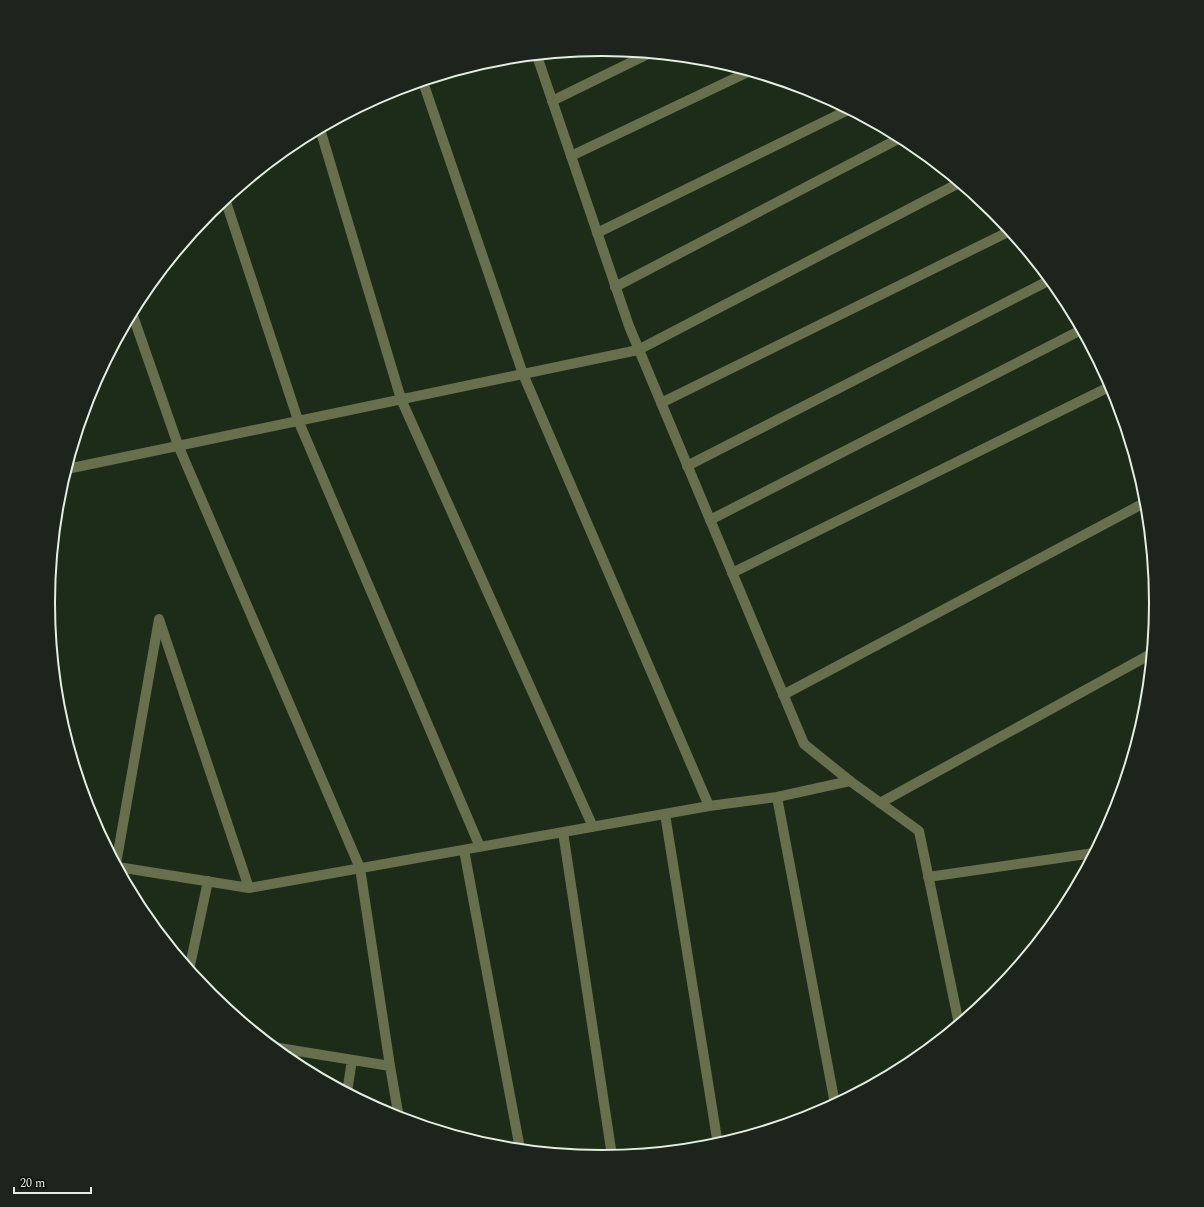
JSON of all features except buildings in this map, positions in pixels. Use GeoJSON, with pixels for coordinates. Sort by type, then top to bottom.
{"type":"FeatureCollection","features":[{"type":"Feature","properties":{"kind":"street"},"geometry":{"type":"LineString","coordinates":[[552,101],[640,58]]}},
{"type":"Feature","properties":{"kind":"street"},"geometry":{"type":"LineString","coordinates":[[538,60],[615,287],[638,350],[804,744],[850,781],[919,831],[958,1019]]}},
{"type":"Feature","properties":{"kind":"street"},"geometry":{"type":"LineString","coordinates":[[571,156],[742,75]]}},
{"type":"Feature","properties":{"kind":"street"},"geometry":{"type":"LineString","coordinates":[[425,87],[523,374],[709,806]]}},
{"type":"Feature","properties":{"kind":"street"},"geometry":{"type":"LineString","coordinates":[[597,233],[843,112]]}},
{"type":"Feature","properties":{"kind":"street"},"geometry":{"type":"LineString","coordinates":[[322,135],[401,399],[593,827]]}},
{"type":"Feature","properties":{"kind":"street"},"geometry":{"type":"LineString","coordinates":[[615,287],[894,141]]}},
{"type":"Feature","properties":{"kind":"street"},"geometry":{"type":"LineString","coordinates":[[73,468],[638,350],[955,185]]}},
{"type":"Feature","properties":{"kind":"street"},"geometry":{"type":"LineString","coordinates":[[227,205],[298,420],[480,847]]}},
{"type":"Feature","properties":{"kind":"street"},"geometry":{"type":"LineString","coordinates":[[661,403],[1005,234]]}},
{"type":"Feature","properties":{"kind":"street"},"geometry":{"type":"LineString","coordinates":[[687,466],[1045,283]]}},
{"type":"Feature","properties":{"kind":"street"},"geometry":{"type":"LineString","coordinates":[[134,320],[178,445],[360,868],[398,1111]]}},
{"type":"Feature","properties":{"kind":"street"},"geometry":{"type":"LineString","coordinates":[[710,520],[1077,332]]}},
{"type":"Feature","properties":{"kind":"street"},"geometry":{"type":"LineString","coordinates":[[732,573],[1105,389]]}},
{"type":"Feature","properties":{"kind":"street"},"geometry":{"type":"LineString","coordinates":[[783,695],[1139,505]]}},
{"type":"Feature","properties":{"kind":"street"},"geometry":{"type":"LineString","coordinates":[[118,859],[159,619],[249,888]]}},
{"type":"Feature","properties":{"kind":"street"},"geometry":{"type":"LineString","coordinates":[[880,803],[1146,657]]}},
{"type":"Feature","properties":{"kind":"street"},"geometry":{"type":"LineString","coordinates":[[123,867],[249,888],[709,806],[777,797],[850,781]]}},
{"type":"Feature","properties":{"kind":"street"},"geometry":{"type":"LineString","coordinates":[[777,797],[835,1098]]}},
{"type":"Feature","properties":{"kind":"street"},"geometry":{"type":"LineString","coordinates":[[665,814],[717,1138]]}},
{"type":"Feature","properties":{"kind":"street"},"geometry":{"type":"LineString","coordinates":[[563,832],[611,1150]]}},
{"type":"Feature","properties":{"kind":"street"},"geometry":{"type":"LineString","coordinates":[[464,850],[519,1144]]}},
{"type":"Feature","properties":{"kind":"street"},"geometry":{"type":"LineString","coordinates":[[928,877],[1088,854]]}},
{"type":"Feature","properties":{"kind":"street"},"geometry":{"type":"LineString","coordinates":[[190,963],[208,881]]}},
{"type":"Feature","properties":{"kind":"street"},"geometry":{"type":"LineString","coordinates":[[287,1050],[390,1066]]}},
{"type":"Feature","properties":{"kind":"street"},"geometry":{"type":"LineString","coordinates":[[348,1087],[352,1060]]}}]}
